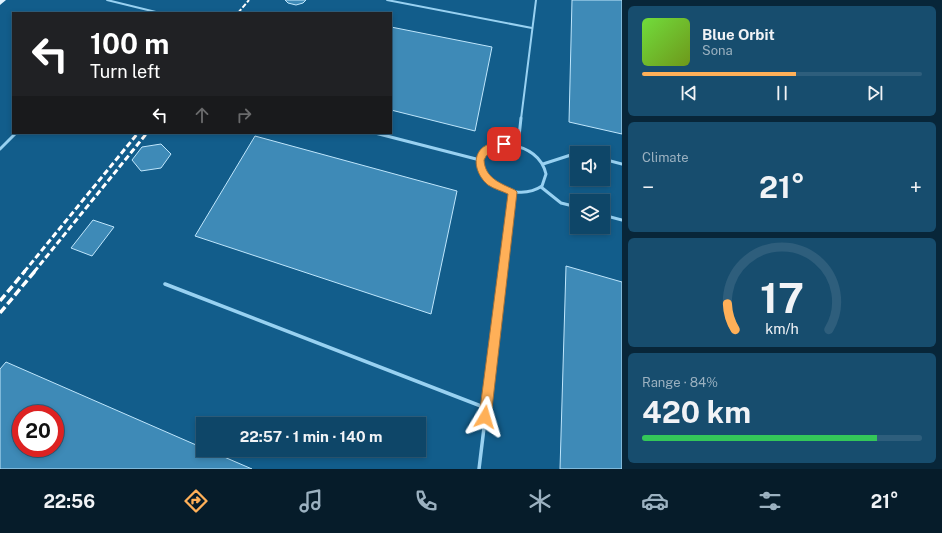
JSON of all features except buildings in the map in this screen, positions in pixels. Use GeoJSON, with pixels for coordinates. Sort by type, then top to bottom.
{"type":"FeatureCollection","features":[{"type":"Feature","properties":{"kind":"lane"},"geometry":{"type":"LineString","coordinates":[[107,0],[156,12]]}},
{"type":"Feature","properties":{"kind":"lane"},"geometry":{"type":"LineString","coordinates":[[387,0],[532,28]]}},
{"type":"Feature","properties":{"kind":"lane"},"geometry":{"type":"LineString","coordinates":[[518,146],[536,0]]}},
{"type":"Feature","properties":{"kind":"lane"},"geometry":{"type":"LineString","coordinates":[[0,149],[15,134]]}},
{"type":"Feature","properties":{"kind":"lane"},"geometry":{"type":"LineString","coordinates":[[379,134],[480,160]]}},
{"type":"Feature","properties":{"kind":"lane"},"geometry":{"type":"LineString","coordinates":[[504,144],[518,146],[528,150],[543,164],[546,172],[545,180],[541,187],[534,191],[524,193],[512,192],[492,183],[484,176],[480,167],[480,160],[484,151],[493,146],[504,144]]}},
{"type":"Feature","properties":{"kind":"lane"},"geometry":{"type":"LineString","coordinates":[[543,164],[570,155]]}},
{"type":"Feature","properties":{"kind":"lane"},"geometry":{"type":"LineString","coordinates":[[610,161],[622,164]]}},
{"type":"Feature","properties":{"kind":"lane"},"geometry":{"type":"LineString","coordinates":[[541,187],[561,203],[570,205]]}},
{"type":"Feature","properties":{"kind":"lane"},"geometry":{"type":"LineString","coordinates":[[479,469],[512,192]]}},
{"type":"Feature","properties":{"kind":"lane"},"geometry":{"type":"LineString","coordinates":[[610,216],[622,220]]}},
{"type":"Feature","properties":{"kind":"lane"},"geometry":{"type":"LineString","coordinates":[[165,284],[486,408]]}},
{"type":"Feature","properties":{"kind":"railway"},"geometry":{"type":"LineString","coordinates":[[239,12],[249,0]]}},
{"type":"Feature","properties":{"kind":"railway"},"geometry":{"type":"LineString","coordinates":[[24,272],[137,134]]}},
{"type":"Feature","properties":{"kind":"railway"},"geometry":{"type":"LineString","coordinates":[[34,272],[146,134]]}},
{"type":"Feature","properties":{"kind":"railway"},"geometry":{"type":"LineString","coordinates":[[0,301],[25,271]]}},
{"type":"Feature","properties":{"kind":"railway"},"geometry":{"type":"LineString","coordinates":[[0,313],[35,271]]}},
{"type":"Feature","properties":{"kind":"route"},"geometry":{"type":"LineString","coordinates":[[485,417],[512,192],[501,189],[484,176],[480,167],[480,160],[484,151],[493,146],[504,144]]}}]}
